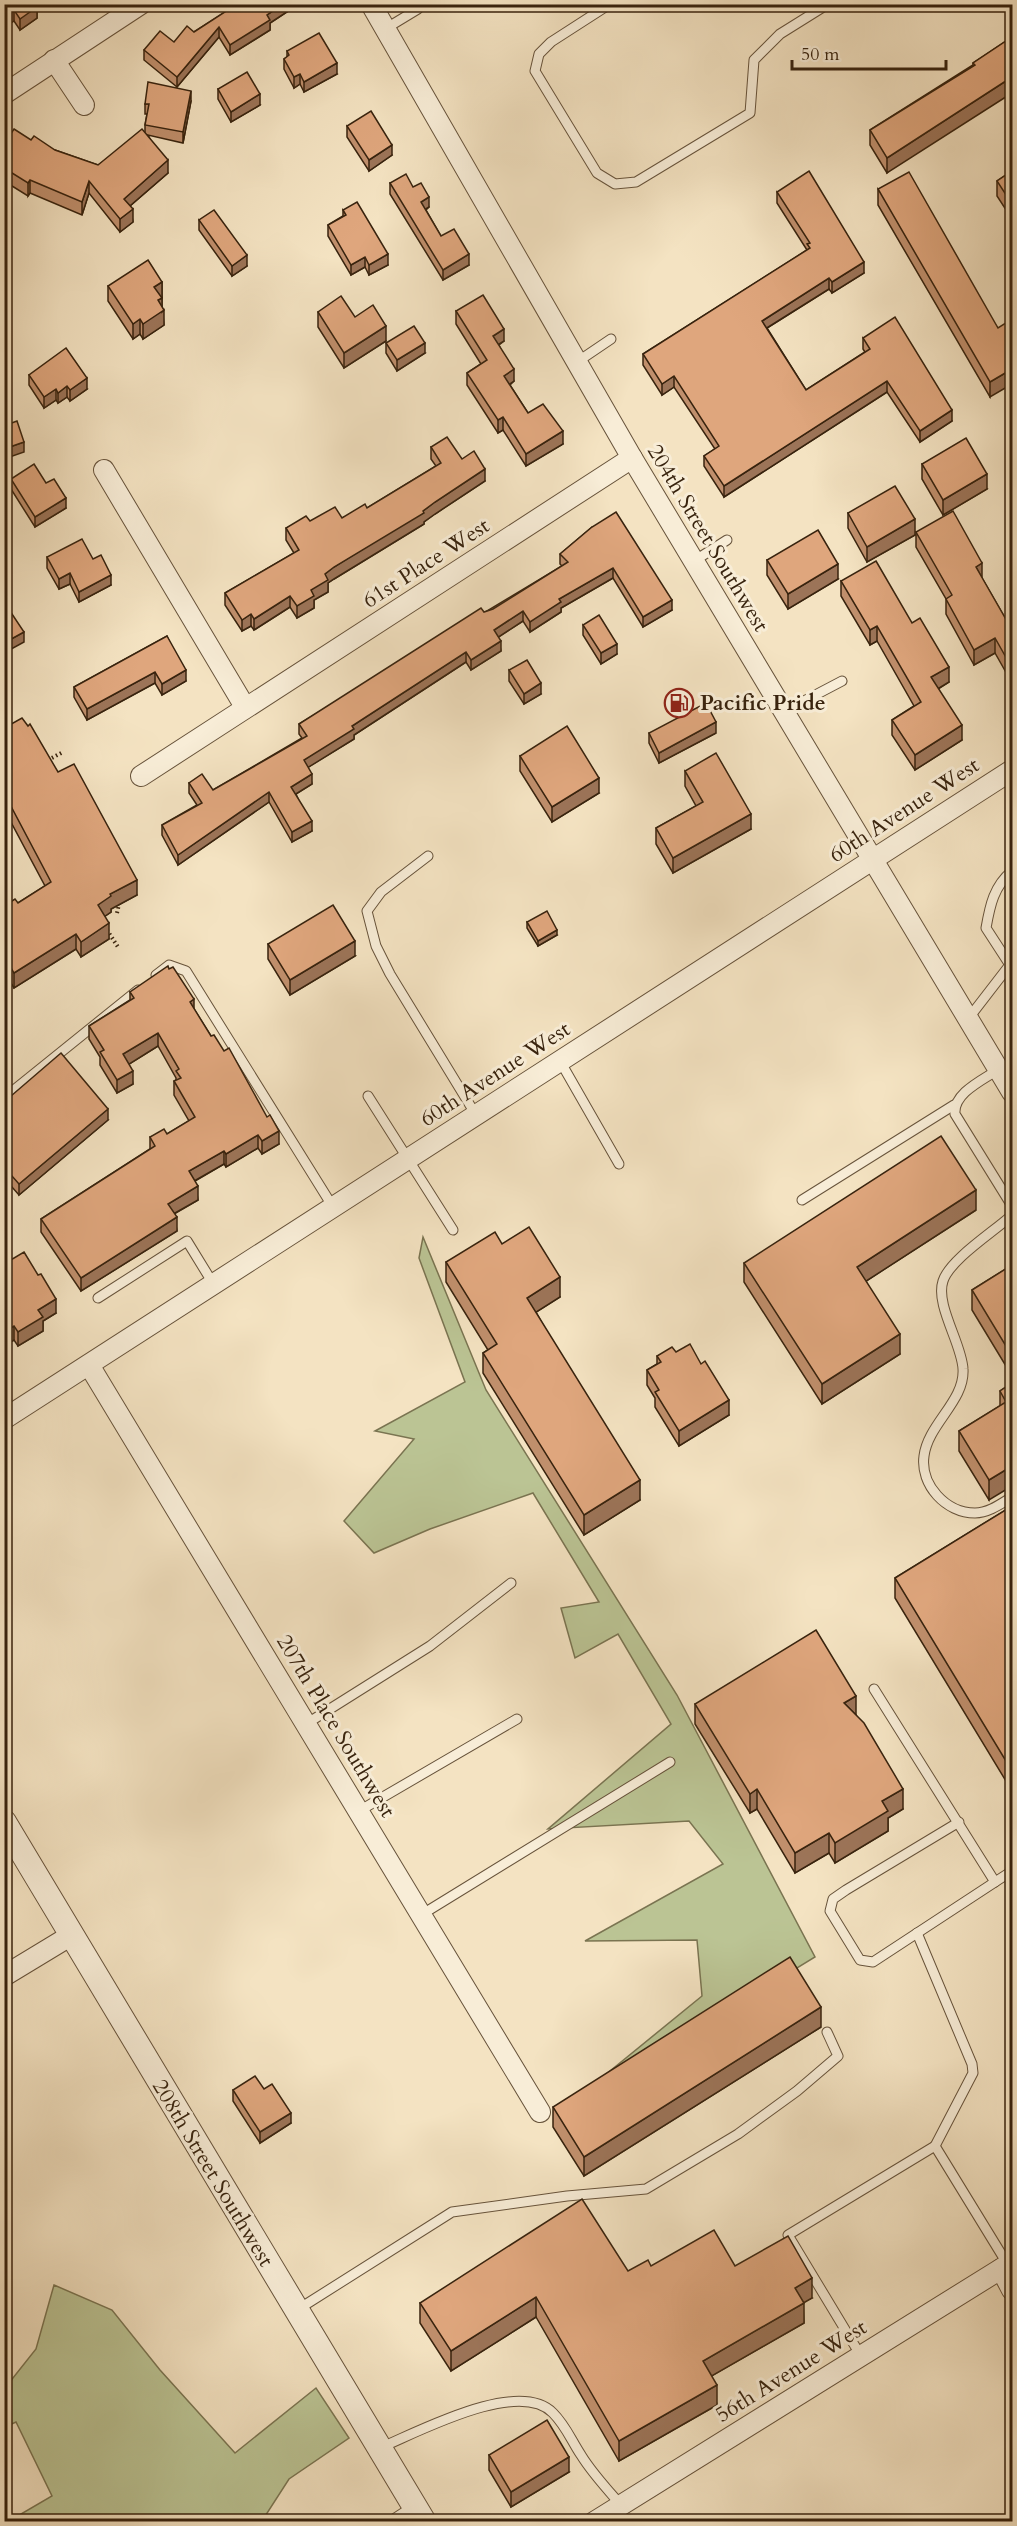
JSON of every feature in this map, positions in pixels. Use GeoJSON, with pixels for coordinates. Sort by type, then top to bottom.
{"type":"FeatureCollection","features":[{"type":"Feature","properties":{"kind":"street"},"geometry":{"type":"LineString","coordinates":[[4,94],[141,4]]}},
{"type":"Feature","properties":{"kind":"street","name":"204th Street Southwest"},"geometry":{"type":"LineString","coordinates":[[371,4],[632,458],[1012,1092]]}},
{"type":"Feature","properties":{"kind":"street"},"geometry":{"type":"LineString","coordinates":[[54,60],[84,105]]}},
{"type":"Feature","properties":{"kind":"street","name":"61st Place West"},"geometry":{"type":"LineString","coordinates":[[141,776],[632,458]]}},
{"type":"Feature","properties":{"kind":"street"},"geometry":{"type":"LineString","coordinates":[[104,470],[245,707]]}},
{"type":"Feature","properties":{"kind":"street","name":"60th Avenue West"},"geometry":{"type":"LineString","coordinates":[[4,1419],[1012,770]]}},
{"type":"Feature","properties":{"kind":"street","name":"207th Place Southwest"},"geometry":{"type":"LineString","coordinates":[[89,1365],[540,2112]]}},
{"type":"Feature","properties":{"kind":"street","name":"208th Street Southwest"},"geometry":{"type":"LineString","coordinates":[[4,1822],[70,1936],[419,2513]]}},
{"type":"Feature","properties":{"kind":"street"},"geometry":{"type":"LineString","coordinates":[[4,1976],[70,1936]]}},
{"type":"Feature","properties":{"kind":"street"},"geometry":{"type":"LineString","coordinates":[[1007,2266],[1012,2290]]}},
{"type":"Feature","properties":{"kind":"street","name":"56th Avenue West"},"geometry":{"type":"LineString","coordinates":[[594,2522],[1007,2266]]}},
{"type":"Feature","properties":{"kind":"lane"},"geometry":{"type":"LineString","coordinates":[[610,4],[551,42],[539,54],[535,71],[597,173],[615,184],[636,182],[750,113],[754,60],[780,34],[828,4]]}},
{"type":"Feature","properties":{"kind":"lane"},"geometry":{"type":"LineString","coordinates":[[385,29],[418,9]]}},
{"type":"Feature","properties":{"kind":"lane"},"geometry":{"type":"LineString","coordinates":[[577,362],[611,339]]}},
{"type":"Feature","properties":{"kind":"lane"},"geometry":{"type":"LineString","coordinates":[[694,561],[727,540]]}},
{"type":"Feature","properties":{"kind":"lane"},"geometry":{"type":"LineString","coordinates":[[783,712],[842,681]]}},
{"type":"Feature","properties":{"kind":"lane"},"geometry":{"type":"LineString","coordinates":[[428,856],[381,892],[367,911],[376,946],[390,974],[476,1115]]}},
{"type":"Feature","properties":{"kind":"lane"},"geometry":{"type":"LineString","coordinates":[[968,1019],[1011,964],[986,928],[989,907],[999,882],[1012,871]]}},
{"type":"Feature","properties":{"kind":"lane"},"geometry":{"type":"LineString","coordinates":[[4,1098],[169,965],[186,971],[333,1208]]}},
{"type":"Feature","properties":{"kind":"lane"},"geometry":{"type":"LineString","coordinates":[[560,1061],[619,1164]]}},
{"type":"Feature","properties":{"kind":"lane"},"geometry":{"type":"LineString","coordinates":[[802,1200],[954,1105],[959,1097],[999,1069]]}},
{"type":"Feature","properties":{"kind":"lane"},"geometry":{"type":"LineString","coordinates":[[368,1096],[453,1230]]}},
{"type":"Feature","properties":{"kind":"lane"},"geometry":{"type":"LineString","coordinates":[[954,1105],[955,1114],[1012,1206]]}},
{"type":"Feature","properties":{"kind":"lane"},"geometry":{"type":"LineString","coordinates":[[1012,1215],[956,1262],[943,1280],[942,1296],[963,1369],[961,1385],[931,1434],[924,1455],[924,1473],[933,1490],[945,1504],[960,1511],[977,1514],[993,1509],[1012,1497]]}},
{"type":"Feature","properties":{"kind":"lane"},"geometry":{"type":"LineString","coordinates":[[98,1298],[188,1241],[214,1285]]}},
{"type":"Feature","properties":{"kind":"lane"},"geometry":{"type":"LineString","coordinates":[[306,1724],[430,1646],[511,1583]]}},
{"type":"Feature","properties":{"kind":"lane"},"geometry":{"type":"LineString","coordinates":[[874,1689],[995,1882]]}},
{"type":"Feature","properties":{"kind":"lane"},"geometry":{"type":"LineString","coordinates":[[359,1811],[517,1719]]}},
{"type":"Feature","properties":{"kind":"lane"},"geometry":{"type":"LineString","coordinates":[[422,1915],[670,1762]]}},
{"type":"Feature","properties":{"kind":"lane"},"geometry":{"type":"LineString","coordinates":[[959,1822],[833,1899],[830,1911],[860,1960],[873,1962],[1012,1871]]}},
{"type":"Feature","properties":{"kind":"lane"},"geometry":{"type":"LineString","coordinates":[[861,2356],[788,2235],[935,2146],[973,2073],[972,2064],[917,1933]]}},
{"type":"Feature","properties":{"kind":"lane"},"geometry":{"type":"LineString","coordinates":[[296,2310],[452,2212],[567,2196],[646,2189],[738,2134],[797,2091],[838,2056],[827,2032]]}},
{"type":"Feature","properties":{"kind":"lane"},"geometry":{"type":"LineString","coordinates":[[935,2146],[1007,2266]]}},
{"type":"Feature","properties":{"kind":"lane"},"geometry":{"type":"LineString","coordinates":[[379,2448],[432,2426],[499,2403],[520,2400],[536,2402],[551,2411],[568,2430],[580,2455],[621,2505]]}},
{"type":"Feature","properties":{"kind":"lane"},"geometry":{"type":"LineString","coordinates":[[388,2522],[419,2513]]}},
{"type":"Feature","properties":{"kind":"path"},"geometry":{"type":"LineString","coordinates":[[45,762],[63,752]]}},
{"type":"Feature","properties":{"kind":"path"},"geometry":{"type":"LineString","coordinates":[[116,892],[121,902],[117,913]]}},
{"type":"Feature","properties":{"kind":"path"},"geometry":{"type":"LineString","coordinates":[[102,922],[118,946]]}},
{"type":"Feature","properties":{"kind":"green space"},"geometry":{"type":"Polygon","coordinates":[[[423,1237],[486,1390],[677,1695],[815,1957],[556,2115],[702,1996],[697,1940],[585,1941],[723,1864],[689,1821],[548,1829],[671,1724],[618,1634],[575,1658],[561,1608],[599,1602],[533,1493],[430,1529],[374,1553],[344,1521],[414,1439],[375,1431],[465,1382],[419,1258],[423,1237]]]}},
{"type":"Feature","properties":{"kind":"green space"},"geometry":{"type":"Polygon","coordinates":[[[54,2285],[112,2310],[160,2370],[235,2453],[316,2388],[349,2438],[289,2479],[262,2521],[9,2521],[52,2496],[16,2422],[5,2427],[5,2388],[36,2349],[54,2285]]]}},
{"type":"Feature","properties":{"kind":"building"},"geometry":{"type":"Polygon","coordinates":[[[4,4],[36,4],[37,7],[20,19],[14,10],[4,16],[4,4]]]}},
{"type":"Feature","properties":{"kind":"building"},"geometry":{"type":"Polygon","coordinates":[[[229,4],[283,4],[267,15],[270,20],[230,45],[219,27],[177,77],[144,50],[160,31],[174,42],[187,26],[194,32],[231,8],[229,4]]]}},
{"type":"Feature","properties":{"kind":"building"},"geometry":{"type":"Polygon","coordinates":[[[319,33],[337,63],[304,82],[300,74],[294,77],[284,59],[289,55],[287,51],[319,33]]]}},
{"type":"Feature","properties":{"kind":"building"},"geometry":{"type":"Polygon","coordinates":[[[1012,37],[1012,77],[887,158],[870,130],[975,65],[973,63],[1012,37]]]}},
{"type":"Feature","properties":{"kind":"building"},"geometry":{"type":"Polygon","coordinates":[[[247,72],[260,94],[231,112],[218,89],[247,72]]]}},
{"type":"Feature","properties":{"kind":"building"},"geometry":{"type":"Polygon","coordinates":[[[148,82],[191,91],[183,132],[145,125],[149,104],[145,104],[148,82]]]}},
{"type":"Feature","properties":{"kind":"building"},"geometry":{"type":"Polygon","coordinates":[[[371,111],[392,145],[369,160],[347,126],[371,111]]]}},
{"type":"Feature","properties":{"kind":"building"},"geometry":{"type":"Polygon","coordinates":[[[14,129],[31,140],[34,136],[55,150],[98,165],[142,129],[168,160],[124,199],[133,209],[120,219],[89,181],[82,202],[30,180],[28,183],[4,168],[4,144],[14,129]]]}},
{"type":"Feature","properties":{"kind":"building"},"geometry":{"type":"Polygon","coordinates":[[[809,171],[864,262],[832,282],[829,278],[762,321],[806,390],[870,349],[863,338],[895,317],[952,410],[920,431],[887,381],[724,486],[704,456],[719,446],[674,376],[662,384],[643,354],[810,248],[807,244],[810,243],[777,192],[809,171]]]}},
{"type":"Feature","properties":{"kind":"building"},"geometry":{"type":"Polygon","coordinates":[[[1012,171],[1012,204],[997,181],[1012,171]]]}},
{"type":"Feature","properties":{"kind":"building"},"geometry":{"type":"Polygon","coordinates":[[[909,172],[998,328],[1012,319],[1012,369],[990,382],[878,189],[909,172]]]}},
{"type":"Feature","properties":{"kind":"building"},"geometry":{"type":"Polygon","coordinates":[[[406,174],[413,187],[421,183],[429,197],[421,202],[441,236],[454,229],[469,254],[443,270],[390,183],[406,174]]]}},
{"type":"Feature","properties":{"kind":"building"},"geometry":{"type":"Polygon","coordinates":[[[357,202],[388,254],[369,265],[365,257],[351,265],[328,225],[346,215],[343,210],[357,202]]]}},
{"type":"Feature","properties":{"kind":"building"},"geometry":{"type":"Polygon","coordinates":[[[214,210],[247,255],[232,266],[199,220],[214,210]]]}},
{"type":"Feature","properties":{"kind":"building"},"geometry":{"type":"Polygon","coordinates":[[[148,260],[162,282],[154,287],[162,298],[158,300],[164,310],[143,324],[140,319],[133,324],[108,286],[148,260]]]}},
{"type":"Feature","properties":{"kind":"building"},"geometry":{"type":"Polygon","coordinates":[[[483,295],[504,329],[493,336],[514,369],[504,376],[528,413],[543,404],[563,431],[526,454],[503,417],[498,420],[467,373],[487,360],[456,311],[483,295]]]}},
{"type":"Feature","properties":{"kind":"building"},"geometry":{"type":"Polygon","coordinates":[[[341,296],[355,317],[373,305],[386,326],[344,353],[318,312],[341,296]]]}},
{"type":"Feature","properties":{"kind":"building"},"geometry":{"type":"Polygon","coordinates":[[[414,326],[425,343],[397,360],[386,343],[414,326]]]}},
{"type":"Feature","properties":{"kind":"building"},"geometry":{"type":"Polygon","coordinates":[[[66,348],[87,378],[70,390],[67,386],[58,393],[56,389],[44,397],[29,375],[66,348]]]}},
{"type":"Feature","properties":{"kind":"building"},"geometry":{"type":"Polygon","coordinates":[[[4,412],[9,424],[17,421],[24,442],[4,449],[4,412]]]}},
{"type":"Feature","properties":{"kind":"building"},"geometry":{"type":"Polygon","coordinates":[[[447,437],[462,459],[474,451],[485,469],[435,502],[423,511],[424,513],[334,567],[325,574],[328,580],[311,590],[314,596],[297,606],[290,596],[254,619],[251,614],[242,620],[225,593],[299,550],[286,528],[306,516],[310,521],[335,507],[342,518],[365,504],[367,508],[441,463],[431,447],[447,437]]]}},
{"type":"Feature","properties":{"kind":"building"},"geometry":{"type":"Polygon","coordinates":[[[966,438],[987,474],[943,500],[922,464],[966,438]]]}},
{"type":"Feature","properties":{"kind":"building"},"geometry":{"type":"Polygon","coordinates":[[[34,464],[46,483],[54,479],[66,498],[35,517],[11,479],[34,464]]]}},
{"type":"Feature","properties":{"kind":"building"},"geometry":{"type":"Polygon","coordinates":[[[895,486],[915,519],[867,547],[848,513],[895,486]]]}},
{"type":"Feature","properties":{"kind":"building"},"geometry":{"type":"Polygon","coordinates":[[[953,511],[982,563],[976,567],[1012,630],[1012,668],[995,638],[974,650],[946,599],[952,595],[916,532],[953,511]]]}},
{"type":"Feature","properties":{"kind":"building"},"geometry":{"type":"Polygon","coordinates":[[[616,512],[672,600],[643,617],[613,568],[559,599],[561,602],[530,622],[523,611],[494,630],[501,641],[471,660],[466,652],[352,726],[354,729],[304,760],[312,774],[291,787],[312,821],[292,832],[269,792],[178,855],[162,825],[202,803],[189,783],[202,774],[213,790],[307,736],[299,724],[481,608],[484,612],[493,609],[568,562],[560,554],[592,527],[616,512]]]}},
{"type":"Feature","properties":{"kind":"building"},"geometry":{"type":"Polygon","coordinates":[[[818,530],[838,564],[788,594],[767,560],[818,530]]]}},
{"type":"Feature","properties":{"kind":"building"},"geometry":{"type":"Polygon","coordinates":[[[82,539],[93,559],[101,555],[111,575],[79,592],[70,573],[59,579],[47,557],[82,539]]]}},
{"type":"Feature","properties":{"kind":"building"},"geometry":{"type":"Polygon","coordinates":[[[876,561],[912,623],[920,618],[949,667],[931,677],[962,725],[915,755],[892,720],[921,702],[877,626],[870,630],[841,581],[876,561]]]}},
{"type":"Feature","properties":{"kind":"building"},"geometry":{"type":"Polygon","coordinates":[[[4,602],[24,632],[4,643],[4,602]]]}},
{"type":"Feature","properties":{"kind":"building"},"geometry":{"type":"Polygon","coordinates":[[[599,615],[617,644],[601,653],[583,625],[599,615]]]}},
{"type":"Feature","properties":{"kind":"building"},"geometry":{"type":"Polygon","coordinates":[[[167,636],[186,670],[162,684],[155,672],[87,709],[74,687],[167,636]]]}},
{"type":"Feature","properties":{"kind":"building"},"geometry":{"type":"Polygon","coordinates":[[[527,660],[541,683],[524,694],[509,670],[527,660]]]}},
{"type":"Feature","properties":{"kind":"building"},"geometry":{"type":"Polygon","coordinates":[[[706,703],[716,722],[659,753],[649,733],[706,703]]]}},
{"type":"Feature","properties":{"kind":"building"},"geometry":{"type":"Polygon","coordinates":[[[22,718],[28,726],[30,724],[58,772],[74,764],[137,880],[110,894],[111,896],[98,905],[109,923],[81,942],[76,934],[14,973],[6,959],[4,960],[4,906],[15,899],[18,903],[51,882],[4,793],[4,724],[6,727],[22,718]]]}},
{"type":"Feature","properties":{"kind":"building"},"geometry":{"type":"Polygon","coordinates":[[[567,726],[599,778],[552,807],[520,756],[567,726]]]}},
{"type":"Feature","properties":{"kind":"building"},"geometry":{"type":"Polygon","coordinates":[[[716,753],[751,814],[673,858],[656,828],[703,802],[685,771],[716,753]]]}},
{"type":"Feature","properties":{"kind":"building"},"geometry":{"type":"Polygon","coordinates":[[[333,905],[355,941],[290,980],[268,944],[333,905]]]}},
{"type":"Feature","properties":{"kind":"building"},"geometry":{"type":"Polygon","coordinates":[[[547,911],[557,930],[538,941],[527,922],[547,911]]]}},
{"type":"Feature","properties":{"kind":"building"},"geometry":{"type":"Polygon","coordinates":[[[168,966],[169,969],[173,967],[194,999],[190,1002],[211,1036],[214,1035],[224,1051],[229,1048],[267,1117],[270,1115],[279,1131],[262,1141],[258,1135],[226,1154],[224,1151],[189,1171],[198,1186],[168,1204],[177,1217],[81,1278],[41,1219],[155,1146],[150,1137],[164,1129],[167,1134],[195,1117],[174,1081],[181,1078],[176,1071],[179,1069],[158,1033],[123,1054],[133,1071],[117,1080],[100,1052],[104,1050],[89,1026],[134,998],[130,992],[168,966]]]}},
{"type":"Feature","properties":{"kind":"building"},"geometry":{"type":"Polygon","coordinates":[[[61,1053],[108,1109],[19,1184],[4,1167],[4,1102],[61,1053]]]}},
{"type":"Feature","properties":{"kind":"building"},"geometry":{"type":"Polygon","coordinates":[[[941,1136],[976,1190],[857,1267],[900,1334],[822,1384],[744,1263],[941,1136]]]}},
{"type":"Feature","properties":{"kind":"building"},"geometry":{"type":"Polygon","coordinates":[[[529,1227],[560,1277],[527,1298],[640,1480],[584,1515],[483,1353],[497,1344],[446,1262],[495,1232],[502,1244],[529,1227]]]}},
{"type":"Feature","properties":{"kind":"building"},"geometry":{"type":"Polygon","coordinates":[[[24,1252],[56,1299],[38,1310],[43,1317],[18,1332],[14,1326],[4,1332],[4,1281],[10,1278],[4,1269],[4,1264],[24,1252]]]}},
{"type":"Feature","properties":{"kind":"building"},"geometry":{"type":"Polygon","coordinates":[[[1012,1265],[1012,1356],[972,1290],[1012,1265]]]}},
{"type":"Feature","properties":{"kind":"building"},"geometry":{"type":"Polygon","coordinates":[[[690,1344],[701,1364],[705,1361],[729,1400],[679,1431],[655,1392],[659,1390],[647,1370],[661,1362],[657,1356],[672,1347],[676,1352],[690,1344]]]}},
{"type":"Feature","properties":{"kind":"building"},"geometry":{"type":"Polygon","coordinates":[[[1012,1383],[1012,1466],[989,1480],[959,1431],[1006,1402],[1000,1391],[1012,1383]]]}},
{"type":"Feature","properties":{"kind":"building"},"geometry":{"type":"Polygon","coordinates":[[[1012,1506],[1012,1771],[895,1578],[1012,1506]]]}},
{"type":"Feature","properties":{"kind":"building"},"geometry":{"type":"Polygon","coordinates":[[[816,1630],[856,1696],[844,1703],[864,1723],[903,1789],[882,1801],[888,1811],[835,1843],[829,1833],[795,1853],[757,1789],[750,1794],[695,1704],[816,1630]]]}},
{"type":"Feature","properties":{"kind":"building"},"geometry":{"type":"Polygon","coordinates":[[[790,1957],[821,2007],[584,2157],[553,2107],[790,1957]]]}},
{"type":"Feature","properties":{"kind":"building"},"geometry":{"type":"Polygon","coordinates":[[[255,2076],[264,2089],[272,2084],[291,2113],[260,2132],[233,2090],[255,2076]]]}},
{"type":"Feature","properties":{"kind":"building"},"geometry":{"type":"Polygon","coordinates":[[[582,2199],[628,2271],[648,2260],[651,2266],[714,2230],[735,2266],[788,2236],[812,2278],[795,2288],[804,2303],[703,2361],[717,2385],[619,2441],[536,2297],[451,2351],[420,2303],[582,2199]]]}},
{"type":"Feature","properties":{"kind":"building"},"geometry":{"type":"Polygon","coordinates":[[[547,2420],[569,2457],[511,2492],[489,2455],[547,2420]]]}},
{"type":"Feature","properties":{"kind":"place","name":"Pacific Pride"},"geometry":{"type":"Point","coordinates":[679,703]}}]}
